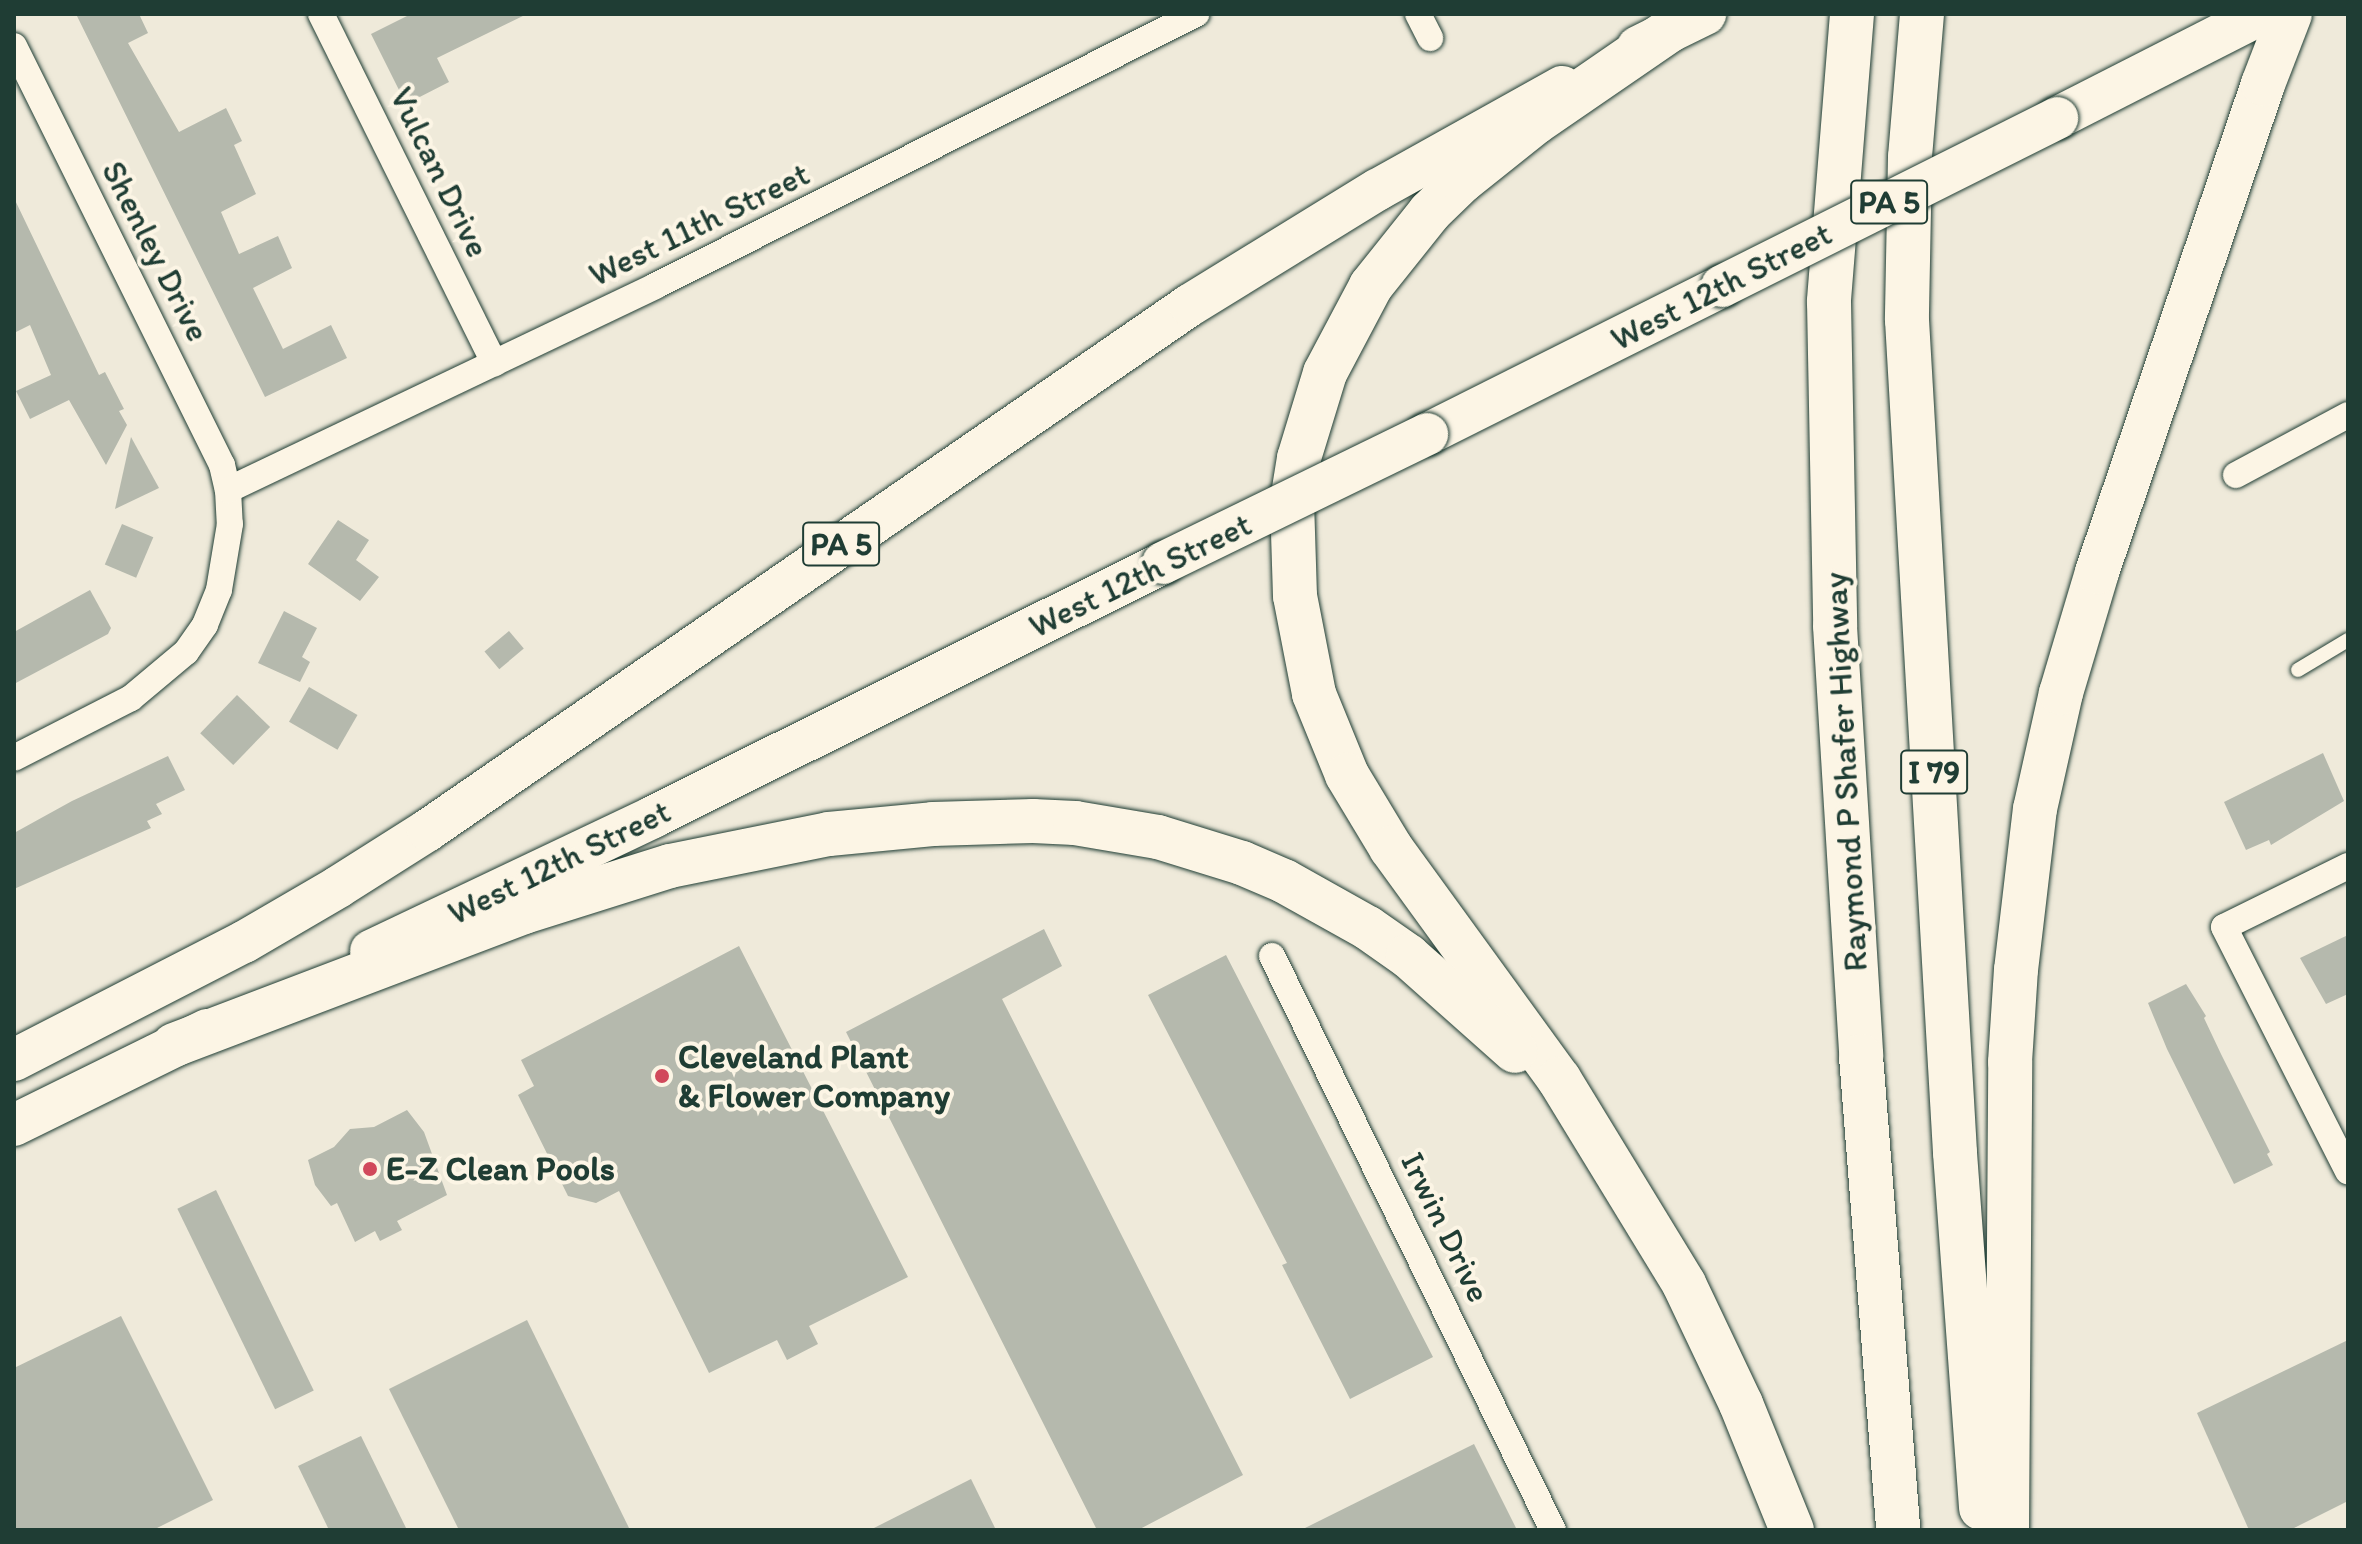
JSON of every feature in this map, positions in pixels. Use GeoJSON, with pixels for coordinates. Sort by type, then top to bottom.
{"type":"FeatureCollection","features":[{"type":"Feature","properties":{"kind":"highway","name":"Raymond P Shafer Highway"},"geometry":{"type":"LineString","coordinates":[[1852,14],[1829,302],[1835,626],[1861,1056],[1898,1530]]}},
{"type":"Feature","properties":{"kind":"highway","name":"I 79"},"geometry":{"type":"LineString","coordinates":[[1922,14],[1910,157],[1907,320],[1955,1153],[1983,1530]]}},
{"type":"Feature","properties":{"kind":"highway"},"geometry":{"type":"LineString","coordinates":[[2007,1530],[2010,1062],[2016,970],[2035,809],[2061,693],[2097,572],[2263,84],[2290,14]]}},
{"type":"Feature","properties":{"kind":"highway"},"geometry":{"type":"LineString","coordinates":[[1688,22],[1496,151],[1441,201],[1401,245],[1371,286],[1325,373],[1299,458],[1292,516],[1295,596],[1314,694],[1347,775],[1391,848],[1559,1079],[1684,1284],[1741,1404],[1792,1530]]}},
{"type":"Feature","properties":{"kind":"highway"},"geometry":{"type":"LineString","coordinates":[[174,1045],[524,912],[670,866],[776,843],[881,828],[983,821],[1075,823],[1158,837],[1229,858],[1284,881],[1368,928],[1449,989],[1520,1056],[1558,1100],[1646,1220]]}},
{"type":"Feature","properties":{"kind":"main road","name":"West 12th Street"},"geometry":{"type":"LineString","coordinates":[[14,1125],[174,1045],[653,817],[1427,434],[2261,14]]}},
{"type":"Feature","properties":{"kind":"main road","name":"PA 5"},"geometry":{"type":"LineString","coordinates":[[14,1060],[149,993],[338,887],[428,830],[1190,305],[1475,133],[1688,22]]}},
{"type":"Feature","properties":{"kind":"street","name":"Vulcan Drive"},"geometry":{"type":"LineString","coordinates":[[321,14],[494,363]]}},
{"type":"Feature","properties":{"kind":"street","name":"West 11th Street"},"geometry":{"type":"LineString","coordinates":[[228,490],[889,171],[1196,14]]}},
{"type":"Feature","properties":{"kind":"street"},"geometry":{"type":"LineString","coordinates":[[1418,14],[1430,38]]}},
{"type":"Feature","properties":{"kind":"street","name":"Shenley Drive"},"geometry":{"type":"LineString","coordinates":[[14,46],[222,465],[228,490],[230,524],[225,570],[205,625],[186,652],[131,698],[14,758]]}},
{"type":"Feature","properties":{"kind":"street"},"geometry":{"type":"LineString","coordinates":[[2236,475],[2348,415]]}},
{"type":"Feature","properties":{"kind":"street"},"geometry":{"type":"LineString","coordinates":[[2348,866],[2224,927],[2348,1171]]}},
{"type":"Feature","properties":{"kind":"street","name":"Irwin Drive"},"geometry":{"type":"LineString","coordinates":[[1272,956],[1553,1530]]}},
{"type":"Feature","properties":{"kind":"lane"},"geometry":{"type":"LineString","coordinates":[[2298,670],[2348,640]]}},
{"type":"Feature","properties":{"kind":"building"},"geometry":{"type":"Polygon","coordinates":[[[76,14],[139,14],[148,33],[128,43],[179,132],[226,108],[242,141],[234,145],[256,194],[221,212],[239,254],[278,236],[292,268],[253,288],[283,349],[331,325],[347,358],[265,397],[76,14]]]}},
{"type":"Feature","properties":{"kind":"building"},"geometry":{"type":"Polygon","coordinates":[[[411,14],[527,14],[437,58],[449,82],[406,104],[371,34],[411,14]]]}},
{"type":"Feature","properties":{"kind":"building"},"geometry":{"type":"Polygon","coordinates":[[[14,198],[99,375],[105,372],[124,409],[119,411],[127,425],[106,465],[69,400],[30,419],[16,391],[51,375],[30,325],[14,333],[14,198]]]}},
{"type":"Feature","properties":{"kind":"building"},"geometry":{"type":"Polygon","coordinates":[[[131,437],[159,488],[115,509],[131,437]]]}},
{"type":"Feature","properties":{"kind":"building"},"geometry":{"type":"Polygon","coordinates":[[[338,520],[369,540],[356,560],[379,577],[360,601],[308,564],[338,520]]]}},
{"type":"Feature","properties":{"kind":"building"},"geometry":{"type":"Polygon","coordinates":[[[122,524],[153,537],[136,578],[105,565],[122,524]]]}},
{"type":"Feature","properties":{"kind":"building"},"geometry":{"type":"Polygon","coordinates":[[[90,590],[111,628],[108,634],[14,684],[14,632],[90,590]]]}},
{"type":"Feature","properties":{"kind":"building"},"geometry":{"type":"Polygon","coordinates":[[[284,611],[317,628],[302,657],[310,662],[300,682],[258,663],[284,611]]]}},
{"type":"Feature","properties":{"kind":"building"},"geometry":{"type":"Polygon","coordinates":[[[509,631],[524,649],[499,669],[484,652],[509,631]]]}},
{"type":"Feature","properties":{"kind":"building"},"geometry":{"type":"Polygon","coordinates":[[[309,687],[357,715],[337,750],[289,722],[309,687]]]}},
{"type":"Feature","properties":{"kind":"building"},"geometry":{"type":"Polygon","coordinates":[[[237,695],[270,727],[233,765],[200,733],[237,695]]]}},
{"type":"Feature","properties":{"kind":"building"},"geometry":{"type":"Polygon","coordinates":[[[2323,753],[2344,801],[2271,845],[2269,840],[2246,850],[2224,802],[2323,753]]]}},
{"type":"Feature","properties":{"kind":"building"},"geometry":{"type":"Polygon","coordinates":[[[168,756],[185,790],[156,804],[162,814],[147,821],[151,828],[14,889],[14,833],[72,801],[168,756]]]}},
{"type":"Feature","properties":{"kind":"building"},"geometry":{"type":"Polygon","coordinates":[[[1044,929],[1062,966],[1002,999],[1243,1475],[1138,1530],[1097,1530],[846,1032],[1044,929]]]}},
{"type":"Feature","properties":{"kind":"building"},"geometry":{"type":"Polygon","coordinates":[[[2348,935],[2348,994],[2326,1004],[2300,958],[2348,935]]]}},
{"type":"Feature","properties":{"kind":"building"},"geometry":{"type":"Polygon","coordinates":[[[739,946],[908,1277],[809,1326],[818,1344],[787,1360],[777,1340],[709,1373],[619,1191],[596,1203],[568,1196],[518,1095],[534,1086],[521,1060],[739,946]]]}},
{"type":"Feature","properties":{"kind":"building"},"geometry":{"type":"Polygon","coordinates":[[[1226,955],[1433,1357],[1350,1399],[1282,1265],[1287,1263],[1148,995],[1226,955]]]}},
{"type":"Feature","properties":{"kind":"building"},"geometry":{"type":"Polygon","coordinates":[[[2186,984],[2206,1016],[2204,1018],[2270,1152],[2267,1154],[2273,1165],[2234,1184],[2167,1049],[2148,1003],[2186,984]]]}},
{"type":"Feature","properties":{"kind":"building"},"geometry":{"type":"Polygon","coordinates":[[[407,1110],[424,1132],[447,1195],[397,1221],[402,1230],[380,1241],[375,1231],[355,1242],[337,1203],[331,1206],[315,1185],[308,1160],[334,1147],[350,1129],[374,1127],[407,1110]]]}},
{"type":"Feature","properties":{"kind":"building"},"geometry":{"type":"Polygon","coordinates":[[[216,1190],[314,1390],[275,1409],[177,1209],[216,1190]]]}},
{"type":"Feature","properties":{"kind":"building"},"geometry":{"type":"Polygon","coordinates":[[[121,1316],[213,1500],[153,1530],[14,1530],[14,1368],[121,1316]]]}},
{"type":"Feature","properties":{"kind":"building"},"geometry":{"type":"Polygon","coordinates":[[[527,1320],[630,1530],[459,1530],[389,1389],[527,1320]]]}},
{"type":"Feature","properties":{"kind":"building"},"geometry":{"type":"Polygon","coordinates":[[[2348,1340],[2348,1501],[2290,1530],[2249,1530],[2197,1413],[2348,1340]]]}},
{"type":"Feature","properties":{"kind":"building"},"geometry":{"type":"Polygon","coordinates":[[[361,1436],[407,1530],[329,1530],[298,1466],[361,1436]]]}},
{"type":"Feature","properties":{"kind":"building"},"geometry":{"type":"Polygon","coordinates":[[[1474,1444],[1517,1530],[1301,1530],[1474,1444]]]}},
{"type":"Feature","properties":{"kind":"building"},"geometry":{"type":"Polygon","coordinates":[[[971,1479],[996,1530],[870,1530],[971,1479]]]}},
{"type":"Feature","properties":{"kind":"place","name":"Cleveland Plant & Flower Company"},"geometry":{"type":"Point","coordinates":[662,1076]}},
{"type":"Feature","properties":{"kind":"place","name":"E-Z Clean Pools"},"geometry":{"type":"Point","coordinates":[370,1169]}}]}
